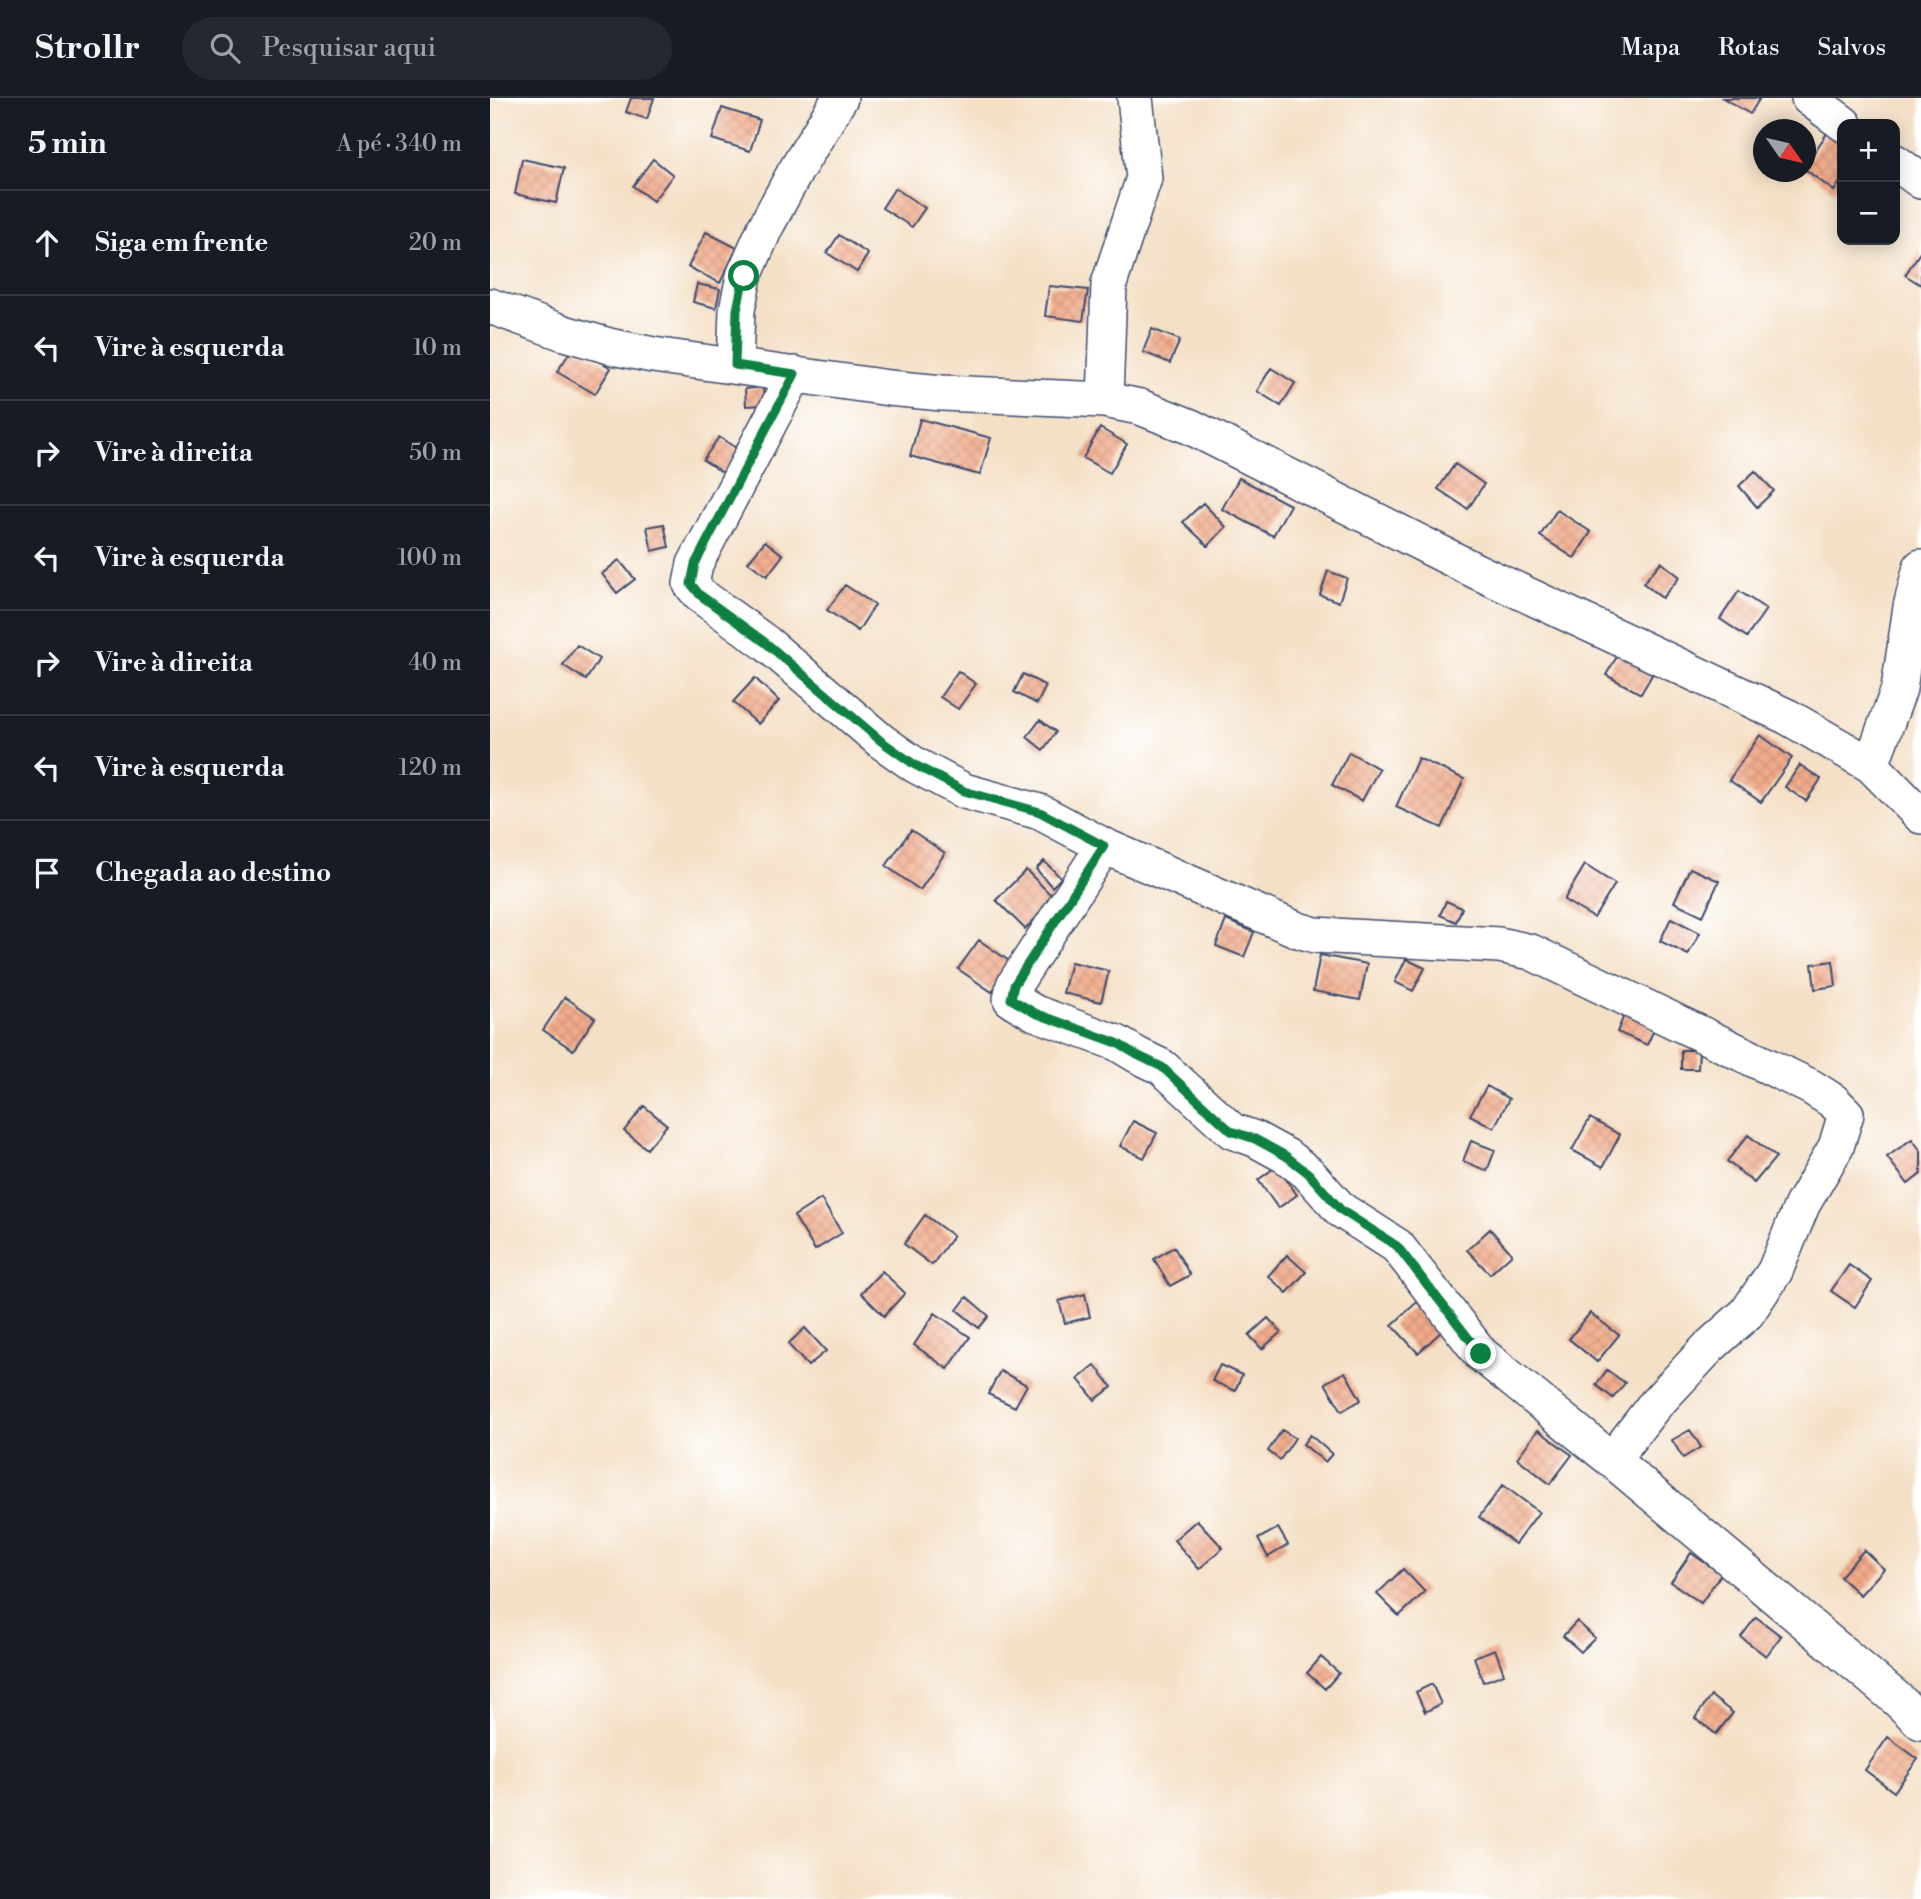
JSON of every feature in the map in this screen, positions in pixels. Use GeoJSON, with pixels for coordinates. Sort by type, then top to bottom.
{"type":"FeatureCollection","features":[{"type":"Feature","properties":{"kind":"street"},"geometry":{"type":"LineString","coordinates":[[735,365],[737,310],[744,276],[789,183],[840,98]]}},
{"type":"Feature","properties":{"kind":"street"},"geometry":{"type":"LineString","coordinates":[[1105,400],[1109,284],[1144,178],[1135,98]]}},
{"type":"Feature","properties":{"kind":"street"},"geometry":{"type":"LineString","coordinates":[[1809,98],[1837,119]]}},
{"type":"Feature","properties":{"kind":"street"},"geometry":{"type":"LineString","coordinates":[[1900,166],[1921,181]]}},
{"type":"Feature","properties":{"kind":"street"},"geometry":{"type":"LineString","coordinates":[[490,306],[564,333],[653,355],[942,393],[1105,400],[1140,407],[1191,427],[1475,571],[1788,717],[1871,765],[1921,816]]}},
{"type":"Feature","properties":{"kind":"street"},"geometry":{"type":"LineString","coordinates":[[795,374],[695,564],[691,584],[700,595],[766,643],[881,741],[915,765],[964,791],[1040,812],[1104,846],[1276,922],[1315,935],[1499,945],[1531,952],[1811,1087],[1833,1101],[1846,1114],[1836,1147],[1802,1205],[1775,1271],[1747,1313],[1709,1347],[1653,1407],[1612,1460]]}},
{"type":"Feature","properties":{"kind":"street"},"geometry":{"type":"LineString","coordinates":[[1871,765],[1899,689],[1911,607],[1921,567]]}},
{"type":"Feature","properties":{"kind":"street"},"geometry":{"type":"LineString","coordinates":[[1104,846],[1014,985],[1011,999],[1035,1013],[1117,1043],[1162,1067],[1231,1131],[1255,1139],[1286,1156],[1308,1173],[1341,1210],[1397,1246],[1481,1354],[1898,1699],[1921,1722]]}},
{"type":"Feature","properties":{"kind":"building"},"geometry":{"type":"Polygon","coordinates":[[[631,98],[654,98],[647,119],[626,112],[631,98]]]}},
{"type":"Feature","properties":{"kind":"building"},"geometry":{"type":"Polygon","coordinates":[[[1723,98],[1760,98],[1750,114],[1723,98]]]}},
{"type":"Feature","properties":{"kind":"building"},"geometry":{"type":"Polygon","coordinates":[[[722,108],[760,120],[750,151],[712,139],[722,108]]]}},
{"type":"Feature","properties":{"kind":"building"},"geometry":{"type":"Polygon","coordinates":[[[1828,132],[1837,138],[1837,186],[1834,191],[1816,178],[1816,149],[1828,132]]]}},
{"type":"Feature","properties":{"kind":"building"},"geometry":{"type":"Polygon","coordinates":[[[522,159],[564,168],[556,203],[515,194],[522,159]]]}},
{"type":"Feature","properties":{"kind":"building"},"geometry":{"type":"Polygon","coordinates":[[[653,159],[673,175],[653,201],[633,186],[653,159]]]}},
{"type":"Feature","properties":{"kind":"building"},"geometry":{"type":"Polygon","coordinates":[[[895,188],[925,208],[912,227],[882,208],[895,188]]]}},
{"type":"Feature","properties":{"kind":"building"},"geometry":{"type":"Polygon","coordinates":[[[706,232],[737,248],[720,283],[688,267],[706,232]]]}},
{"type":"Feature","properties":{"kind":"building"},"geometry":{"type":"Polygon","coordinates":[[[839,235],[868,254],[857,272],[827,253],[839,235]]]}},
{"type":"Feature","properties":{"kind":"building"},"geometry":{"type":"Polygon","coordinates":[[[1921,251],[1921,285],[1905,275],[1921,251]]]}},
{"type":"Feature","properties":{"kind":"building"},"geometry":{"type":"Polygon","coordinates":[[[697,284],[720,289],[716,308],[693,302],[697,284]]]}},
{"type":"Feature","properties":{"kind":"building"},"geometry":{"type":"Polygon","coordinates":[[[1049,286],[1088,290],[1083,321],[1045,316],[1049,286]]]}},
{"type":"Feature","properties":{"kind":"building"},"geometry":{"type":"Polygon","coordinates":[[[1152,329],[1180,340],[1170,363],[1143,352],[1152,329]]]}},
{"type":"Feature","properties":{"kind":"building"},"geometry":{"type":"Polygon","coordinates":[[[574,346],[611,368],[595,394],[557,372],[574,346]]]}},
{"type":"Feature","properties":{"kind":"building"},"geometry":{"type":"Polygon","coordinates":[[[1271,368],[1295,383],[1281,406],[1257,391],[1271,368]]]}},
{"type":"Feature","properties":{"kind":"building"},"geometry":{"type":"Polygon","coordinates":[[[763,387],[764,405],[746,406],[745,389],[763,387]]]}},
{"type":"Feature","properties":{"kind":"building"},"geometry":{"type":"Polygon","coordinates":[[[920,419],[991,438],[980,475],[910,456],[920,419]]]}},
{"type":"Feature","properties":{"kind":"building"},"geometry":{"type":"Polygon","coordinates":[[[1100,428],[1127,444],[1110,473],[1083,458],[1100,428]]]}},
{"type":"Feature","properties":{"kind":"building"},"geometry":{"type":"Polygon","coordinates":[[[719,437],[744,453],[728,476],[703,460],[719,437]]]}},
{"type":"Feature","properties":{"kind":"building"},"geometry":{"type":"Polygon","coordinates":[[[1455,464],[1484,484],[1468,509],[1438,489],[1455,464]]]}},
{"type":"Feature","properties":{"kind":"building"},"geometry":{"type":"Polygon","coordinates":[[[1755,471],[1774,491],[1757,507],[1739,486],[1755,471]]]}},
{"type":"Feature","properties":{"kind":"building"},"geometry":{"type":"Polygon","coordinates":[[[1239,478],[1290,505],[1273,536],[1222,509],[1239,478]]]}},
{"type":"Feature","properties":{"kind":"building"},"geometry":{"type":"Polygon","coordinates":[[[1203,503],[1226,527],[1208,546],[1183,522],[1203,503]]]}},
{"type":"Feature","properties":{"kind":"building"},"geometry":{"type":"Polygon","coordinates":[[[1557,510],[1591,532],[1574,558],[1540,536],[1557,510]]]}},
{"type":"Feature","properties":{"kind":"building"},"geometry":{"type":"Polygon","coordinates":[[[664,524],[669,547],[652,551],[647,527],[664,524]]]}},
{"type":"Feature","properties":{"kind":"building"},"geometry":{"type":"Polygon","coordinates":[[[765,541],[783,555],[767,576],[748,562],[765,541]]]}},
{"type":"Feature","properties":{"kind":"building"},"geometry":{"type":"Polygon","coordinates":[[[619,560],[635,579],[617,593],[602,574],[619,560]]]}},
{"type":"Feature","properties":{"kind":"building"},"geometry":{"type":"Polygon","coordinates":[[[1661,562],[1680,577],[1662,598],[1643,583],[1661,562]]]}},
{"type":"Feature","properties":{"kind":"building"},"geometry":{"type":"Polygon","coordinates":[[[1328,571],[1347,578],[1339,602],[1320,595],[1328,571]]]}},
{"type":"Feature","properties":{"kind":"building"},"geometry":{"type":"Polygon","coordinates":[[[845,585],[875,605],[858,631],[827,610],[845,585]]]}},
{"type":"Feature","properties":{"kind":"building"},"geometry":{"type":"Polygon","coordinates":[[[1739,591],[1766,609],[1747,637],[1720,619],[1739,591]]]}},
{"type":"Feature","properties":{"kind":"building"},"geometry":{"type":"Polygon","coordinates":[[[577,645],[599,659],[586,680],[563,665],[577,645]]]}},
{"type":"Feature","properties":{"kind":"building"},"geometry":{"type":"Polygon","coordinates":[[[1619,653],[1653,673],[1641,694],[1606,675],[1619,653]]]}},
{"type":"Feature","properties":{"kind":"building"},"geometry":{"type":"Polygon","coordinates":[[[958,671],[976,684],[958,709],[940,697],[958,671]]]}},
{"type":"Feature","properties":{"kind":"building"},"geometry":{"type":"Polygon","coordinates":[[[1023,674],[1046,686],[1037,704],[1014,692],[1023,674]]]}},
{"type":"Feature","properties":{"kind":"building"},"geometry":{"type":"Polygon","coordinates":[[[755,678],[779,701],[758,724],[733,702],[755,678]]]}},
{"type":"Feature","properties":{"kind":"building"},"geometry":{"type":"Polygon","coordinates":[[[1040,720],[1056,732],[1043,750],[1027,737],[1040,720]]]}},
{"type":"Feature","properties":{"kind":"building"},"geometry":{"type":"Polygon","coordinates":[[[1760,735],[1792,758],[1761,802],[1729,780],[1760,735]]]}},
{"type":"Feature","properties":{"kind":"building"},"geometry":{"type":"Polygon","coordinates":[[[1349,752],[1379,769],[1362,801],[1332,785],[1349,752]]]}},
{"type":"Feature","properties":{"kind":"building"},"geometry":{"type":"Polygon","coordinates":[[[1418,758],[1464,779],[1442,828],[1396,807],[1418,758]]]}},
{"type":"Feature","properties":{"kind":"building"},"geometry":{"type":"Polygon","coordinates":[[[1800,765],[1821,779],[1806,801],[1785,787],[1800,765]]]}},
{"type":"Feature","properties":{"kind":"building"},"geometry":{"type":"Polygon","coordinates":[[[911,830],[945,853],[920,890],[886,866],[911,830]]]}},
{"type":"Feature","properties":{"kind":"building"},"geometry":{"type":"Polygon","coordinates":[[[1044,861],[1061,878],[1052,887],[1036,869],[1044,861]]]}},
{"type":"Feature","properties":{"kind":"building"},"geometry":{"type":"Polygon","coordinates":[[[1585,865],[1615,884],[1594,918],[1564,900],[1585,865]]]}},
{"type":"Feature","properties":{"kind":"building"},"geometry":{"type":"Polygon","coordinates":[[[1690,868],[1719,881],[1703,916],[1674,902],[1690,868]]]}},
{"type":"Feature","properties":{"kind":"building"},"geometry":{"type":"Polygon","coordinates":[[[1026,870],[1055,899],[1025,929],[996,900],[1026,870]]]}},
{"type":"Feature","properties":{"kind":"building"},"geometry":{"type":"Polygon","coordinates":[[[1446,901],[1462,908],[1456,922],[1440,915],[1446,901]]]}},
{"type":"Feature","properties":{"kind":"building"},"geometry":{"type":"Polygon","coordinates":[[[1671,918],[1700,933],[1688,955],[1660,941],[1671,918]]]}},
{"type":"Feature","properties":{"kind":"building"},"geometry":{"type":"Polygon","coordinates":[[[1226,920],[1254,932],[1244,957],[1216,946],[1226,920]]]}},
{"type":"Feature","properties":{"kind":"building"},"geometry":{"type":"Polygon","coordinates":[[[979,940],[1012,963],[992,992],[958,969],[979,940]]]}},
{"type":"Feature","properties":{"kind":"building"},"geometry":{"type":"Polygon","coordinates":[[[1320,955],[1367,964],[1360,1000],[1313,991],[1320,955]]]}},
{"type":"Feature","properties":{"kind":"building"},"geometry":{"type":"Polygon","coordinates":[[[1406,959],[1425,968],[1413,991],[1395,982],[1406,959]]]}},
{"type":"Feature","properties":{"kind":"building"},"geometry":{"type":"Polygon","coordinates":[[[1833,961],[1836,986],[1815,989],[1812,964],[1833,961]]]}},
{"type":"Feature","properties":{"kind":"building"},"geometry":{"type":"Polygon","coordinates":[[[1071,962],[1109,971],[1101,1002],[1063,993],[1071,962]]]}},
{"type":"Feature","properties":{"kind":"building"},"geometry":{"type":"Polygon","coordinates":[[[565,997],[595,1018],[573,1050],[543,1030],[565,997]]]}},
{"type":"Feature","properties":{"kind":"building"},"geometry":{"type":"Polygon","coordinates":[[[1628,1006],[1659,1019],[1647,1045],[1617,1032],[1628,1006]]]}},
{"type":"Feature","properties":{"kind":"building"},"geometry":{"type":"Polygon","coordinates":[[[1681,1050],[1699,1050],[1698,1069],[1681,1069],[1681,1050]]]}},
{"type":"Feature","properties":{"kind":"building"},"geometry":{"type":"Polygon","coordinates":[[[1487,1086],[1509,1099],[1494,1128],[1470,1115],[1487,1086]]]}},
{"type":"Feature","properties":{"kind":"building"},"geometry":{"type":"Polygon","coordinates":[[[644,1106],[667,1125],[647,1149],[624,1131],[644,1106]]]}},
{"type":"Feature","properties":{"kind":"building"},"geometry":{"type":"Polygon","coordinates":[[[1590,1118],[1620,1135],[1603,1167],[1572,1150],[1590,1118]]]}},
{"type":"Feature","properties":{"kind":"building"},"geometry":{"type":"Polygon","coordinates":[[[1133,1121],[1157,1133],[1144,1158],[1120,1146],[1133,1121]]]}},
{"type":"Feature","properties":{"kind":"building"},"geometry":{"type":"Polygon","coordinates":[[[1748,1135],[1776,1157],[1754,1183],[1727,1161],[1748,1135]]]}},
{"type":"Feature","properties":{"kind":"building"},"geometry":{"type":"Polygon","coordinates":[[[1912,1139],[1921,1151],[1921,1174],[1908,1184],[1887,1157],[1912,1139]]]}},
{"type":"Feature","properties":{"kind":"building"},"geometry":{"type":"Polygon","coordinates":[[[1471,1141],[1495,1150],[1487,1171],[1463,1161],[1471,1141]]]}},
{"type":"Feature","properties":{"kind":"building"},"geometry":{"type":"Polygon","coordinates":[[[1277,1166],[1297,1195],[1278,1208],[1258,1180],[1277,1166]]]}},
{"type":"Feature","properties":{"kind":"building"},"geometry":{"type":"Polygon","coordinates":[[[821,1199],[842,1233],[815,1250],[794,1216],[821,1199]]]}},
{"type":"Feature","properties":{"kind":"building"},"geometry":{"type":"Polygon","coordinates":[[[925,1215],[953,1236],[932,1265],[904,1244],[925,1215]]]}},
{"type":"Feature","properties":{"kind":"building"},"geometry":{"type":"Polygon","coordinates":[[[1490,1229],[1512,1254],[1490,1274],[1467,1250],[1490,1229]]]}},
{"type":"Feature","properties":{"kind":"building"},"geometry":{"type":"Polygon","coordinates":[[[1174,1247],[1190,1275],[1170,1286],[1154,1259],[1174,1247]]]}},
{"type":"Feature","properties":{"kind":"building"},"geometry":{"type":"Polygon","coordinates":[[[1287,1255],[1306,1272],[1287,1293],[1268,1276],[1287,1255]]]}},
{"type":"Feature","properties":{"kind":"building"},"geometry":{"type":"Polygon","coordinates":[[[1849,1265],[1872,1281],[1855,1307],[1831,1291],[1849,1265]]]}},
{"type":"Feature","properties":{"kind":"building"},"geometry":{"type":"Polygon","coordinates":[[[882,1271],[905,1293],[884,1316],[861,1293],[882,1271]]]}},
{"type":"Feature","properties":{"kind":"building"},"geometry":{"type":"Polygon","coordinates":[[[1085,1294],[1090,1317],[1065,1323],[1059,1301],[1085,1294]]]}},
{"type":"Feature","properties":{"kind":"building"},"geometry":{"type":"Polygon","coordinates":[[[967,1297],[989,1316],[979,1328],[957,1310],[967,1297]]]}},
{"type":"Feature","properties":{"kind":"building"},"geometry":{"type":"Polygon","coordinates":[[[1417,1302],[1443,1330],[1418,1353],[1392,1325],[1417,1302]]]}},
{"type":"Feature","properties":{"kind":"building"},"geometry":{"type":"Polygon","coordinates":[[[935,1313],[970,1337],[948,1369],[914,1345],[935,1313]]]}},
{"type":"Feature","properties":{"kind":"building"},"geometry":{"type":"Polygon","coordinates":[[[1590,1313],[1619,1335],[1597,1362],[1569,1339],[1590,1313]]]}},
{"type":"Feature","properties":{"kind":"building"},"geometry":{"type":"Polygon","coordinates":[[[1268,1318],[1281,1332],[1262,1349],[1249,1335],[1268,1318]]]}},
{"type":"Feature","properties":{"kind":"building"},"geometry":{"type":"Polygon","coordinates":[[[805,1328],[826,1351],[808,1366],[788,1344],[805,1328]]]}},
{"type":"Feature","properties":{"kind":"building"},"geometry":{"type":"Polygon","coordinates":[[[1095,1365],[1112,1387],[1095,1400],[1078,1379],[1095,1365]]]}},
{"type":"Feature","properties":{"kind":"building"},"geometry":{"type":"Polygon","coordinates":[[[1220,1365],[1242,1375],[1235,1391],[1212,1381],[1220,1365]]]}},
{"type":"Feature","properties":{"kind":"building"},"geometry":{"type":"Polygon","coordinates":[[[1607,1370],[1625,1383],[1613,1398],[1596,1385],[1607,1370]]]}},
{"type":"Feature","properties":{"kind":"building"},"geometry":{"type":"Polygon","coordinates":[[[1000,1371],[1027,1385],[1015,1407],[988,1394],[1000,1371]]]}},
{"type":"Feature","properties":{"kind":"building"},"geometry":{"type":"Polygon","coordinates":[[[1345,1372],[1361,1400],[1342,1411],[1325,1383],[1345,1372]]]}},
{"type":"Feature","properties":{"kind":"building"},"geometry":{"type":"Polygon","coordinates":[[[1282,1430],[1295,1438],[1280,1460],[1268,1451],[1282,1430]]]}},
{"type":"Feature","properties":{"kind":"building"},"geometry":{"type":"Polygon","coordinates":[[[1538,1430],[1572,1455],[1550,1484],[1517,1458],[1538,1430]]]}},
{"type":"Feature","properties":{"kind":"building"},"geometry":{"type":"Polygon","coordinates":[[[1690,1430],[1701,1447],[1683,1458],[1672,1440],[1690,1430]]]}},
{"type":"Feature","properties":{"kind":"building"},"geometry":{"type":"Polygon","coordinates":[[[1310,1435],[1332,1454],[1325,1462],[1303,1444],[1310,1435]]]}},
{"type":"Feature","properties":{"kind":"building"},"geometry":{"type":"Polygon","coordinates":[[[1503,1485],[1539,1512],[1515,1544],[1479,1517],[1503,1485]]]}},
{"type":"Feature","properties":{"kind":"building"},"geometry":{"type":"Polygon","coordinates":[[[1197,1520],[1223,1548],[1199,1569],[1174,1540],[1197,1520]]]}},
{"type":"Feature","properties":{"kind":"building"},"geometry":{"type":"Polygon","coordinates":[[[1278,1528],[1288,1545],[1268,1557],[1258,1539],[1278,1528]]]}},
{"type":"Feature","properties":{"kind":"building"},"geometry":{"type":"Polygon","coordinates":[[[1864,1550],[1884,1569],[1860,1595],[1840,1577],[1864,1550]]]}},
{"type":"Feature","properties":{"kind":"building"},"geometry":{"type":"Polygon","coordinates":[[[1691,1553],[1721,1574],[1701,1603],[1671,1582],[1691,1553]]]}},
{"type":"Feature","properties":{"kind":"building"},"geometry":{"type":"Polygon","coordinates":[[[1403,1569],[1425,1592],[1399,1616],[1377,1594],[1403,1569]]]}},
{"type":"Feature","properties":{"kind":"building"},"geometry":{"type":"Polygon","coordinates":[[[1756,1617],[1781,1636],[1766,1656],[1741,1637],[1756,1617]]]}},
{"type":"Feature","properties":{"kind":"building"},"geometry":{"type":"Polygon","coordinates":[[[1577,1621],[1595,1638],[1581,1652],[1563,1636],[1577,1621]]]}},
{"type":"Feature","properties":{"kind":"building"},"geometry":{"type":"Polygon","coordinates":[[[1495,1649],[1504,1674],[1483,1682],[1474,1657],[1495,1649]]]}},
{"type":"Feature","properties":{"kind":"building"},"geometry":{"type":"Polygon","coordinates":[[[1321,1657],[1339,1673],[1325,1689],[1307,1673],[1321,1657]]]}},
{"type":"Feature","properties":{"kind":"building"},"geometry":{"type":"Polygon","coordinates":[[[1432,1684],[1441,1704],[1425,1712],[1416,1692],[1432,1684]]]}},
{"type":"Feature","properties":{"kind":"building"},"geometry":{"type":"Polygon","coordinates":[[[1711,1696],[1733,1713],[1716,1734],[1695,1718],[1711,1696]]]}},
{"type":"Feature","properties":{"kind":"building"},"geometry":{"type":"Polygon","coordinates":[[[1888,1737],[1918,1759],[1894,1792],[1865,1770],[1888,1737]]]}},
{"type":"Feature","properties":{"kind":"route"},"geometry":{"type":"LineString","coordinates":[[744,276],[737,310],[735,365],[795,374],[695,564],[691,584],[700,595],[766,643],[881,741],[915,765],[964,791],[1040,812],[1104,846],[1014,985],[1011,999],[1035,1013],[1117,1043],[1162,1067],[1231,1131],[1255,1139],[1286,1156],[1308,1173],[1341,1210],[1397,1246],[1481,1354]]}}]}
